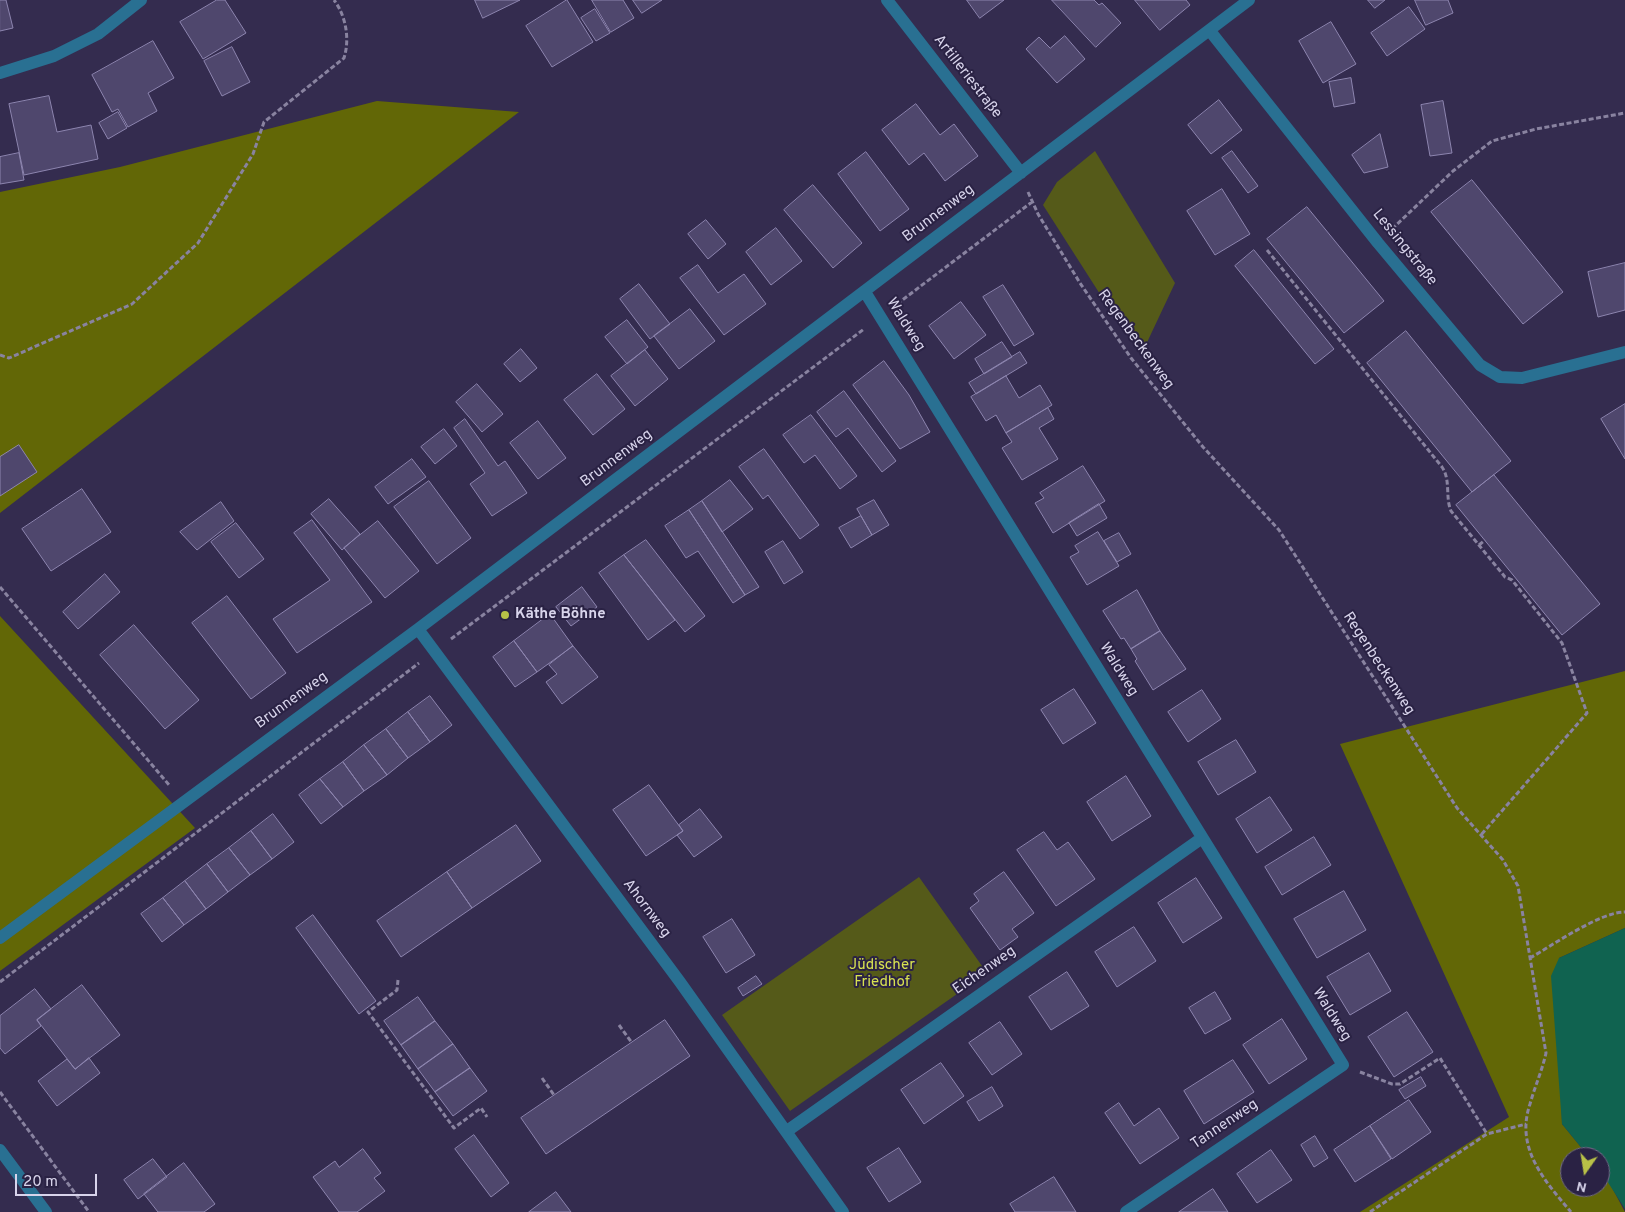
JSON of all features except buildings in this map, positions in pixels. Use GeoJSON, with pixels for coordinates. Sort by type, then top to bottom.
{"type":"FeatureCollection","features":[{"type":"Feature","properties":{"kind":"street"},"geometry":{"type":"LineString","coordinates":[[0,73],[54,56],[98,34],[141,0]]}},
{"type":"Feature","properties":{"kind":"street","name":"Artilleriestraße"},"geometry":{"type":"LineString","coordinates":[[887,0],[1021,173]]}},
{"type":"Feature","properties":{"kind":"street","name":"Brunnenweg"},"geometry":{"type":"LineString","coordinates":[[0,938],[418,629],[1249,0]]}},
{"type":"Feature","properties":{"kind":"street","name":"Lessingstraße"},"geometry":{"type":"LineString","coordinates":[[1210,31],[1378,243],[1480,365],[1500,377],[1522,378],[1625,352]]}},
{"type":"Feature","properties":{"kind":"street","name":"Waldweg"},"geometry":{"type":"LineString","coordinates":[[865,292],[1343,1065]]}},
{"type":"Feature","properties":{"kind":"street","name":"Ahornweg"},"geometry":{"type":"LineString","coordinates":[[418,629],[680,982],[843,1212]]}},
{"type":"Feature","properties":{"kind":"street","name":"Eichenweg"},"geometry":{"type":"LineString","coordinates":[[787,1131],[1202,838]]}},
{"type":"Feature","properties":{"kind":"street","name":"Tannenweg"},"geometry":{"type":"LineString","coordinates":[[1126,1212],[1343,1065]]}},
{"type":"Feature","properties":{"kind":"street"},"geometry":{"type":"LineString","coordinates":[[0,1150],[46,1212]]}},
{"type":"Feature","properties":{"kind":"path"},"geometry":{"type":"LineString","coordinates":[[0,355],[9,358],[132,304],[198,243],[253,154],[264,122],[344,58],[348,45],[344,20],[342,11],[334,0]]}},
{"type":"Feature","properties":{"kind":"path"},"geometry":{"type":"LineString","coordinates":[[1378,243],[1453,171],[1492,141],[1536,129],[1625,113]]}},
{"type":"Feature","properties":{"kind":"path","name":"Regenbeckenweg"},"geometry":{"type":"LineString","coordinates":[[1021,173],[1032,202],[1080,283],[1131,358],[1204,447],[1279,530],[1458,808],[1503,860],[1518,886],[1546,1053],[1541,1077],[1529,1104],[1526,1142],[1535,1164],[1571,1212]]}},
{"type":"Feature","properties":{"kind":"path"},"geometry":{"type":"LineString","coordinates":[[448,641],[1032,202]]}},
{"type":"Feature","properties":{"kind":"path"},"geometry":{"type":"LineString","coordinates":[[1266,250],[1442,467],[1447,481],[1448,505],[1452,512],[1504,577],[1512,580],[1535,605],[1562,643],[1587,713],[1481,835]]}},
{"type":"Feature","properties":{"kind":"path"},"geometry":{"type":"LineString","coordinates":[[1282,269],[1287,265]]}},
{"type":"Feature","properties":{"kind":"path"},"geometry":{"type":"LineString","coordinates":[[1319,314],[1324,310]]}},
{"type":"Feature","properties":{"kind":"path"},"geometry":{"type":"LineString","coordinates":[[1387,398],[1392,394]]}},
{"type":"Feature","properties":{"kind":"path"},"geometry":{"type":"LineString","coordinates":[[1442,467],[1447,462]]}},
{"type":"Feature","properties":{"kind":"path"},"geometry":{"type":"LineString","coordinates":[[1479,545],[1485,540]]}},
{"type":"Feature","properties":{"kind":"path"},"geometry":{"type":"LineString","coordinates":[[0,587],[183,801]]}},
{"type":"Feature","properties":{"kind":"path"},"geometry":{"type":"LineString","coordinates":[[0,982],[419,663]]}},
{"type":"Feature","properties":{"kind":"path"},"geometry":{"type":"LineString","coordinates":[[1530,958],[1576,930],[1617,912],[1625,912]]}},
{"type":"Feature","properties":{"kind":"path"},"geometry":{"type":"LineString","coordinates":[[398,980],[397,990],[368,1012],[454,1128],[481,1108],[487,1117]]}},
{"type":"Feature","properties":{"kind":"path"},"geometry":{"type":"LineString","coordinates":[[619,1025],[632,1043]]}},
{"type":"Feature","properties":{"kind":"path"},"geometry":{"type":"LineString","coordinates":[[1343,1065],[1392,1084],[1400,1084],[1440,1058],[1487,1134]]}},
{"type":"Feature","properties":{"kind":"path"},"geometry":{"type":"LineString","coordinates":[[542,1078],[554,1095]]}},
{"type":"Feature","properties":{"kind":"path"},"geometry":{"type":"LineString","coordinates":[[0,1092],[89,1212]]}},
{"type":"Feature","properties":{"kind":"path"},"geometry":{"type":"LineString","coordinates":[[1370,1212],[1487,1134],[1526,1124]]}},
{"type":"Feature","properties":{"kind":"green space"},"geometry":{"type":"Polygon","coordinates":[[[1095,151],[1175,283],[1142,353],[1114,316],[1043,205],[1057,182],[1095,151]]]}},
{"type":"Feature","properties":{"kind":"green space","name":"Jüdischer Friedhof"},"geometry":{"type":"Polygon","coordinates":[[[919,877],[987,973],[790,1111],[722,1015],[919,877]]]}},
{"type":"Feature","properties":{"kind":"shaded area"},"geometry":{"type":"Polygon","coordinates":[[[377,101],[519,112],[0,513],[0,192],[120,167],[377,101]]]}},
{"type":"Feature","properties":{"kind":"shaded area"},"geometry":{"type":"Polygon","coordinates":[[[0,616],[195,828],[0,971],[0,616]]]}},
{"type":"Feature","properties":{"kind":"shaded area"},"geometry":{"type":"Polygon","coordinates":[[[1625,671],[1625,928],[1559,958],[1562,1124],[1581,1147],[1560,1147],[1560,1197],[1610,1197],[1610,1184],[1625,1212],[1360,1212],[1509,1117],[1340,744],[1625,671]]]}},
{"type":"Feature","properties":{"kind":"shaded area"},"geometry":{"type":"Polygon","coordinates":[[[1625,928],[1625,1209],[1610,1186],[1610,1147],[1581,1147],[1562,1124],[1551,976],[1559,958],[1625,928]]]}},
{"type":"Feature","properties":{"kind":"place","name":"Käthe Böhne"},"geometry":{"type":"Point","coordinates":[505,615]}}]}
